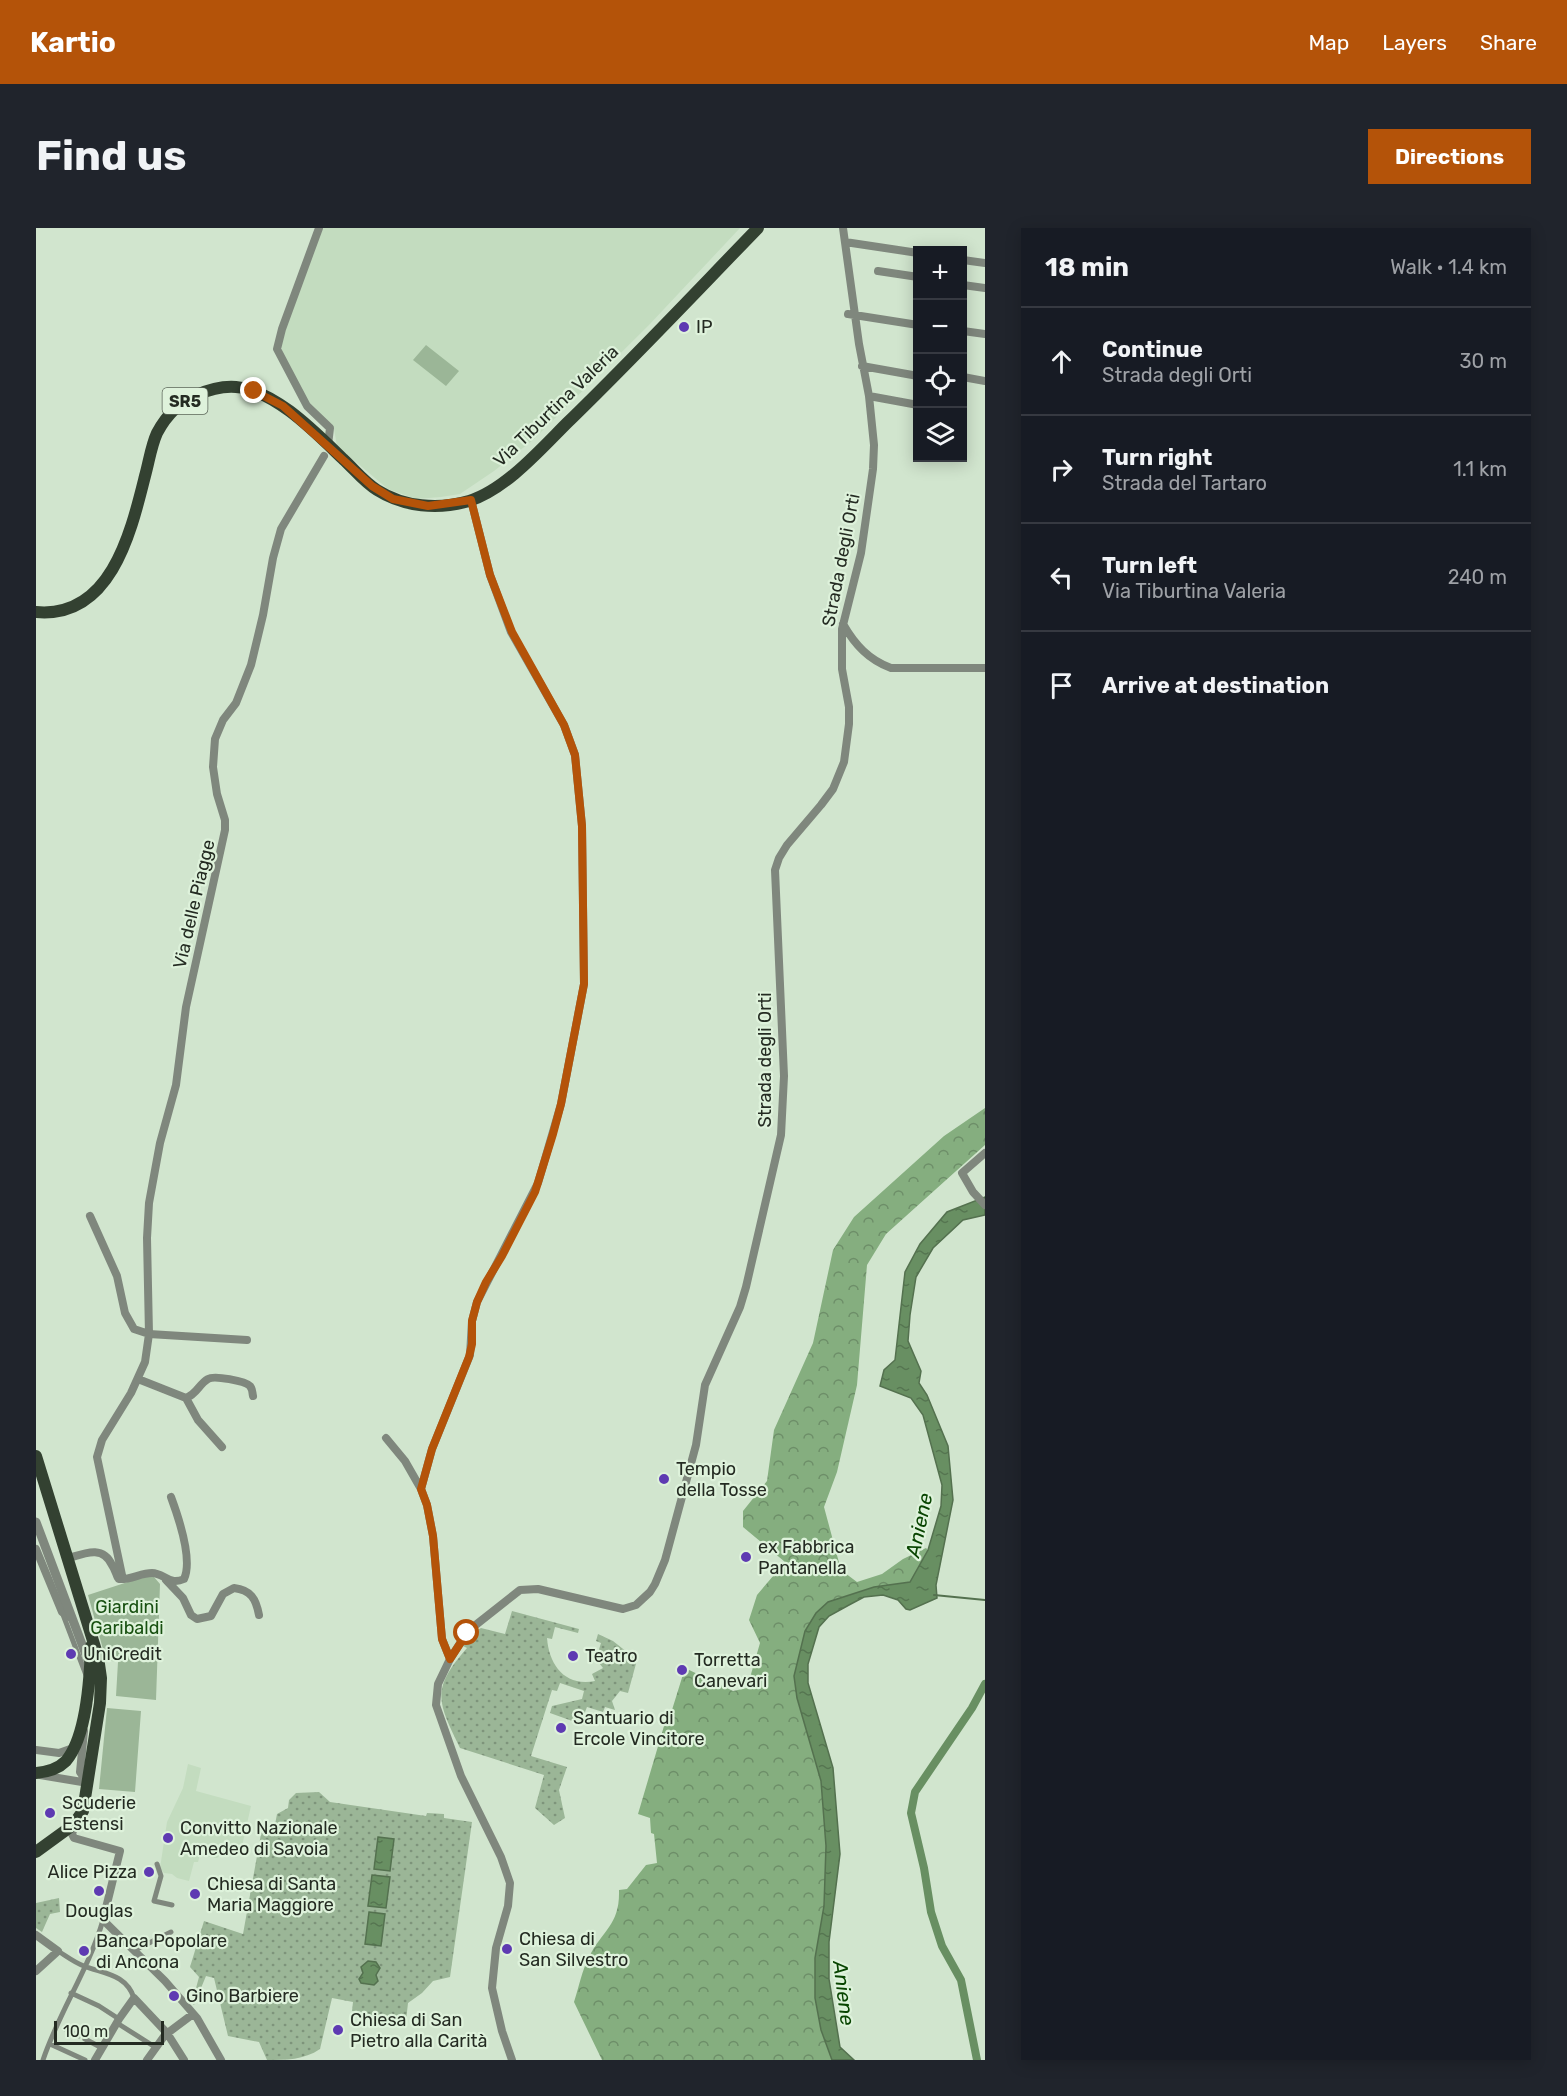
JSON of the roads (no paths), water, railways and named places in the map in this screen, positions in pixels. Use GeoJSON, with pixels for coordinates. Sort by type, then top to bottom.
{"type":"FeatureCollection","features":[{"type":"Feature","properties":{"kind":"main road","name":"Via Tiburtina Valeria"},"geometry":{"type":"LineString","coordinates":[[36,612],[56,612],[72,607],[88,597],[104,582],[130,532],[158,431],[174,410],[186,400],[223,388],[234,387],[249,390],[283,406],[326,450],[372,486],[393,499],[428,506],[471,500],[504,481],[549,441],[758,228]]}},
{"type":"Feature","properties":{"kind":"main road"},"geometry":{"type":"LineString","coordinates":[[36,1456],[92,1636],[100,1667],[101,1697],[84,1807],[75,1823],[36,1852]]}},
{"type":"Feature","properties":{"kind":"main road"},"geometry":{"type":"LineString","coordinates":[[83,1715],[92,1636]]}},
{"type":"Feature","properties":{"kind":"main road"},"geometry":{"type":"LineString","coordinates":[[90,1665],[101,1697]]}},
{"type":"Feature","properties":{"kind":"main road"},"geometry":{"type":"LineString","coordinates":[[36,1774],[51,1770],[66,1755],[83,1715],[91,1704],[101,1697]]}},
{"type":"Feature","properties":{"kind":"street"},"geometry":{"type":"LineString","coordinates":[[318,228],[277,343],[283,361],[307,405],[330,428],[326,450]]}},
{"type":"Feature","properties":{"kind":"street","name":"Strada degli Orti"},"geometry":{"type":"LineString","coordinates":[[512,2060],[502,2031],[492,1988],[495,1952],[508,1906],[510,1884],[501,1857],[460,1776],[436,1703],[438,1682],[450,1659],[470,1630],[520,1590],[538,1588],[619,1609],[628,1609],[639,1603],[650,1592],[665,1560],[696,1442],[705,1385],[740,1307],[780,1135],[784,1076],[776,867],[790,841],[831,793],[844,762],[849,714],[842,669],[843,624],[861,553],[873,470],[874,445],[869,396],[851,315],[843,228]]}},
{"type":"Feature","properties":{"kind":"street"},"geometry":{"type":"LineString","coordinates":[[845,242],[913,252]]}},
{"type":"Feature","properties":{"kind":"street"},"geometry":{"type":"LineString","coordinates":[[967,261],[985,263]]}},
{"type":"Feature","properties":{"kind":"street"},"geometry":{"type":"LineString","coordinates":[[879,271],[913,276]]}},
{"type":"Feature","properties":{"kind":"street"},"geometry":{"type":"LineString","coordinates":[[967,286],[985,288]]}},
{"type":"Feature","properties":{"kind":"street"},"geometry":{"type":"LineString","coordinates":[[851,315],[913,324]]}},
{"type":"Feature","properties":{"kind":"street"},"geometry":{"type":"LineString","coordinates":[[967,332],[985,334]]}},
{"type":"Feature","properties":{"kind":"street"},"geometry":{"type":"LineString","coordinates":[[862,366],[913,375]]}},
{"type":"Feature","properties":{"kind":"street"},"geometry":{"type":"LineString","coordinates":[[967,378],[985,381]]}},
{"type":"Feature","properties":{"kind":"street"},"geometry":{"type":"LineString","coordinates":[[869,396],[913,404]]}},
{"type":"Feature","properties":{"kind":"street","name":"Via delle Piagge"},"geometry":{"type":"LineString","coordinates":[[119,1579],[122,1573],[97,1457],[102,1440],[120,1413],[145,1362],[149,1334],[147,1238],[149,1203],[160,1143],[176,1085],[186,1007],[225,830],[225,820],[214,774],[214,745],[223,720],[236,703],[251,666],[281,529],[326,450]]}},
{"type":"Feature","properties":{"kind":"street"},"geometry":{"type":"LineString","coordinates":[[421,1489],[432,1449],[469,1357],[472,1344],[472,1321],[477,1302],[538,1183],[561,1104],[584,984],[582,826],[575,755],[564,725],[512,632],[490,575],[471,500]]}},
{"type":"Feature","properties":{"kind":"street"},"geometry":{"type":"LineString","coordinates":[[843,624],[852,640],[862,651],[891,668],[985,668]]}},
{"type":"Feature","properties":{"kind":"street"},"geometry":{"type":"LineString","coordinates":[[985,1153],[962,1173],[985,1205]]}},
{"type":"Feature","properties":{"kind":"street"},"geometry":{"type":"LineString","coordinates":[[90,1216],[117,1276],[127,1319],[136,1331],[149,1334],[247,1340]]}},
{"type":"Feature","properties":{"kind":"street"},"geometry":{"type":"LineString","coordinates":[[186,1398],[195,1393],[206,1380],[213,1377],[247,1384],[253,1396]]}},
{"type":"Feature","properties":{"kind":"street"},"geometry":{"type":"LineString","coordinates":[[138,1379],[186,1398],[198,1420],[222,1447]]}},
{"type":"Feature","properties":{"kind":"street"},"geometry":{"type":"LineString","coordinates":[[386,1438],[405,1461],[427,1505],[433,1536],[442,1639],[450,1659]]}},
{"type":"Feature","properties":{"kind":"street"},"geometry":{"type":"LineString","coordinates":[[166,1580],[182,1580],[187,1569],[180,1522],[171,1497]]}},
{"type":"Feature","properties":{"kind":"street"},"geometry":{"type":"LineString","coordinates":[[36,1522],[90,1665]]}},
{"type":"Feature","properties":{"kind":"street"},"geometry":{"type":"LineString","coordinates":[[36,1549],[88,1680]]}},
{"type":"Feature","properties":{"kind":"street"},"geometry":{"type":"LineString","coordinates":[[68,1556],[100,1552],[112,1563],[119,1579],[158,1574],[183,1598],[191,1615],[196,1618],[211,1616],[223,1594],[234,1588],[245,1590],[254,1597],[259,1615]]}},
{"type":"Feature","properties":{"kind":"street"},"geometry":{"type":"LineString","coordinates":[[62,1612],[71,1618]]}},
{"type":"Feature","properties":{"kind":"street"},"geometry":{"type":"LineString","coordinates":[[83,1715],[84,1738],[80,1772],[88,1779]]}},
{"type":"Feature","properties":{"kind":"street"},"geometry":{"type":"LineString","coordinates":[[36,1750],[66,1755]]}},
{"type":"Feature","properties":{"kind":"street"},"geometry":{"type":"LineString","coordinates":[[36,1774],[64,1779],[88,1779]]}},
{"type":"Feature","properties":{"kind":"street"},"geometry":{"type":"LineString","coordinates":[[43,2060],[60,2027],[71,1993],[96,1944],[120,1851],[74,1838],[72,1834],[75,1823]]}},
{"type":"Feature","properties":{"kind":"street"},"geometry":{"type":"LineString","coordinates":[[157,1864],[161,1876],[154,1901],[172,1905]]}},
{"type":"Feature","properties":{"kind":"street"},"geometry":{"type":"LineString","coordinates":[[103,1920],[135,1950],[193,2014],[221,2060]]}},
{"type":"Feature","properties":{"kind":"street"},"geometry":{"type":"LineString","coordinates":[[135,1950],[171,1932]]}},
{"type":"Feature","properties":{"kind":"street"},"geometry":{"type":"LineString","coordinates":[[36,1935],[85,1967],[109,1973],[122,1980],[131,1990],[134,1998],[167,2033],[184,2060]]}},
{"type":"Feature","properties":{"kind":"street"},"geometry":{"type":"LineString","coordinates":[[36,1971],[58,1951]]}},
{"type":"Feature","properties":{"kind":"street"},"geometry":{"type":"LineString","coordinates":[[71,1993],[99,2006],[155,2046]]}},
{"type":"Feature","properties":{"kind":"street"},"geometry":{"type":"LineString","coordinates":[[95,2060],[134,1998]]}},
{"type":"Feature","properties":{"kind":"street"},"geometry":{"type":"LineString","coordinates":[[147,2060],[155,2046],[167,2033],[193,2014]]}},
{"type":"Feature","properties":{"kind":"street"},"geometry":{"type":"LineString","coordinates":[[85,2039],[102,2048]]}},
{"type":"Feature","properties":{"kind":"street"},"geometry":{"type":"LineString","coordinates":[[50,2044],[85,2060]]}},
{"type":"Feature","properties":{"kind":"water"},"geometry":{"type":"Polygon","coordinates":[[[985,1197],[985,1215],[963,1220],[933,1248],[916,1277],[910,1315],[908,1341],[921,1371],[919,1383],[927,1395],[948,1446],[953,1500],[936,1585],[937,1598],[910,1610],[898,1600],[883,1595],[864,1597],[829,1616],[819,1627],[808,1664],[808,1683],[833,1768],[840,1854],[829,1942],[829,1979],[840,2047],[854,2060],[832,2060],[821,2030],[815,1998],[815,1958],[824,1906],[826,1846],[821,1781],[797,1698],[794,1676],[805,1631],[816,1613],[828,1602],[874,1587],[910,1582],[928,1550],[941,1506],[942,1485],[923,1415],[911,1398],[880,1386],[884,1370],[895,1360],[905,1272],[920,1244],[947,1212],[985,1197]]]}},
{"type":"Feature","properties":{"kind":"water"},"geometry":{"type":"Polygon","coordinates":[[[378,1837],[394,1839],[390,1871],[374,1869],[378,1837]]]}},
{"type":"Feature","properties":{"kind":"water"},"geometry":{"type":"Polygon","coordinates":[[[372,1875],[390,1877],[386,1908],[368,1906],[372,1875]]]}},
{"type":"Feature","properties":{"kind":"water"},"geometry":{"type":"Polygon","coordinates":[[[369,1912],[385,1914],[381,1946],[365,1944],[369,1912]]]}},
{"type":"Feature","properties":{"kind":"water"},"geometry":{"type":"Polygon","coordinates":[[[368,1961],[376,1962],[380,1968],[376,1975],[378,1981],[374,1985],[361,1983],[359,1979],[363,1973],[361,1967],[368,1961]]]}},
{"type":"Feature","properties":{"kind":"waterway"},"geometry":{"type":"LineString","coordinates":[[934,1595],[985,1600]]}},
{"type":"Feature","properties":{"kind":"waterway"},"geometry":{"type":"LineString","coordinates":[[977,2060],[961,1980],[942,1946],[931,1912],[924,1868],[911,1813],[915,1792],[972,1708],[985,1684]]}},
{"type":"Feature","properties":{"kind":"tunnel"},"geometry":{"type":"LineString","coordinates":[[63,2028],[85,2039]]}},
{"type":"Feature","properties":{"kind":"place","name":"IP"},"geometry":{"type":"Point","coordinates":[684,327]}},
{"type":"Feature","properties":{"kind":"place","name":"Tempio della Tosse"},"geometry":{"type":"Point","coordinates":[664,1479]}},
{"type":"Feature","properties":{"kind":"place","name":"ex Fabbrica Pantanella"},"geometry":{"type":"Point","coordinates":[746,1557]}},
{"type":"Feature","properties":{"kind":"place","name":"UniCredit"},"geometry":{"type":"Point","coordinates":[71,1654]}},
{"type":"Feature","properties":{"kind":"place","name":"Teatro"},"geometry":{"type":"Point","coordinates":[573,1656]}},
{"type":"Feature","properties":{"kind":"place","name":"Torretta Canevari"},"geometry":{"type":"Point","coordinates":[682,1670]}},
{"type":"Feature","properties":{"kind":"place","name":"Santuario di Ercole Vincitore"},"geometry":{"type":"Point","coordinates":[561,1728]}},
{"type":"Feature","properties":{"kind":"place","name":"Scuderie Estensi"},"geometry":{"type":"Point","coordinates":[50,1813]}},
{"type":"Feature","properties":{"kind":"place","name":"Convitto Nazionale Amedeo di Savoia"},"geometry":{"type":"Point","coordinates":[168,1838]}},
{"type":"Feature","properties":{"kind":"place","name":"Alice Pizza"},"geometry":{"type":"Point","coordinates":[149,1872]}},
{"type":"Feature","properties":{"kind":"place","name":"Douglas"},"geometry":{"type":"Point","coordinates":[99,1891]}},
{"type":"Feature","properties":{"kind":"place","name":"Chiesa di Santa Maria Maggiore"},"geometry":{"type":"Point","coordinates":[195,1894]}},
{"type":"Feature","properties":{"kind":"place","name":"Chiesa di San Silvestro"},"geometry":{"type":"Point","coordinates":[507,1949]}},
{"type":"Feature","properties":{"kind":"place","name":"Banca Popolare di Ancona"},"geometry":{"type":"Point","coordinates":[84,1951]}},
{"type":"Feature","properties":{"kind":"place","name":"Gino Barbiere"},"geometry":{"type":"Point","coordinates":[174,1996]}},
{"type":"Feature","properties":{"kind":"place","name":"Chiesa di San Pietro alla Carità"},"geometry":{"type":"Point","coordinates":[338,2030]}},
{"type":"Feature","properties":{"kind":"water label","name":"Aniene"},"geometry":{"type":"Point","coordinates":[919,1525]}},
{"type":"Feature","properties":{"kind":"water label","name":"Aniene"},"geometry":{"type":"Point","coordinates":[844,1993]}},
{"type":"Feature","properties":{"kind":"park label","name":"Giardini Garibaldi"},"geometry":{"type":"Point","coordinates":[127,1617]}}]}
